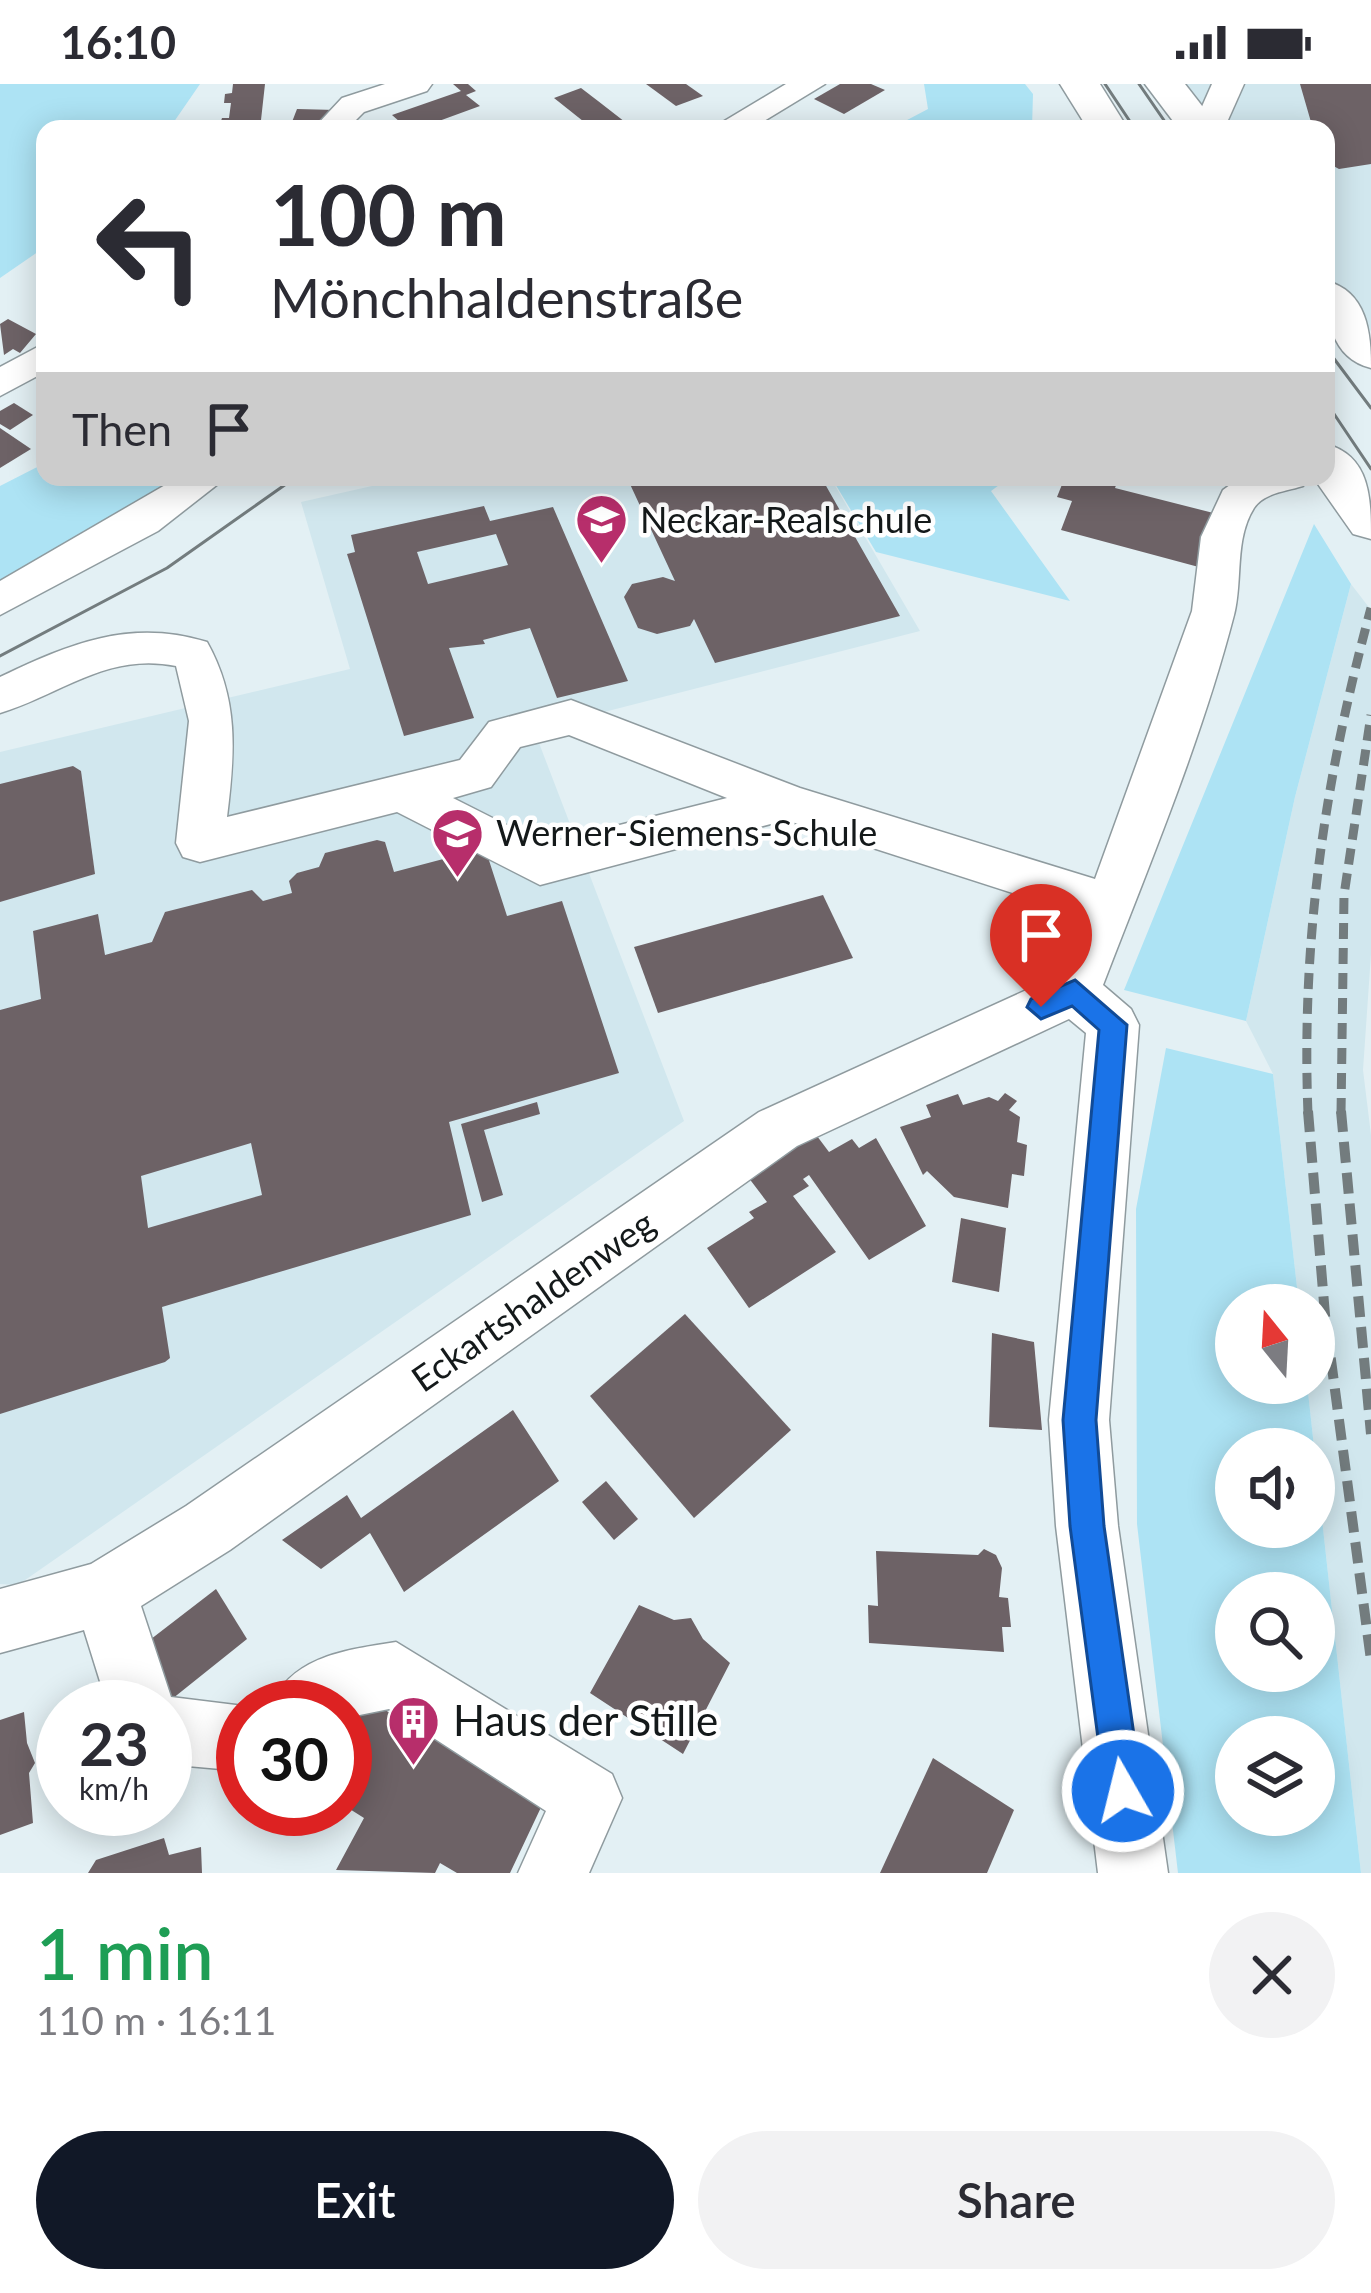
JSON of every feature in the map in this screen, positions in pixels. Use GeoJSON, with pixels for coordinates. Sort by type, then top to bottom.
{"type":"FeatureCollection","features":[{"type":"Feature","properties":{"kind":"main road"},"geometry":{"type":"LineString","coordinates":[[1080,84],[1102,120]]}},
{"type":"Feature","properties":{"kind":"main road"},"geometry":{"type":"LineString","coordinates":[[1166,84],[1196,120]]}},
{"type":"Feature","properties":{"kind":"main road"},"geometry":{"type":"LineString","coordinates":[[1335,306],[1371,354]]}},
{"type":"Feature","properties":{"kind":"street"},"geometry":{"type":"LineString","coordinates":[[336,120],[354,95],[416,84]]}},
{"type":"Feature","properties":{"kind":"street"},"geometry":{"type":"LineString","coordinates":[[743,120],[809,84]]}},
{"type":"Feature","properties":{"kind":"street"},"geometry":{"type":"LineString","coordinates":[[1209,120],[1228,84]]}},
{"type":"Feature","properties":{"kind":"street"},"geometry":{"type":"LineString","coordinates":[[0,384],[36,362]]}},
{"type":"Feature","properties":{"kind":"street"},"geometry":{"type":"LineString","coordinates":[[0,600],[124,532],[193,486]]}},
{"type":"Feature","properties":{"kind":"street"},"geometry":{"type":"LineString","coordinates":[[1124,1860],[1079,1420],[1113,1025],[1075,992],[1112,905],[1214,611],[1222,537],[1237,500],[1250,488],[1283,486]]}},
{"type":"Feature","properties":{"kind":"street"},"geometry":{"type":"LineString","coordinates":[[0,696],[112,647],[147,642],[191,653],[207,678],[213,709],[200,843],[475,774],[505,734],[571,717],[786,802],[1112,905]]}},
{"type":"Feature","properties":{"kind":"street"},"geometry":{"type":"LineString","coordinates":[[401,792],[540,865],[786,802]]}},
{"type":"Feature","properties":{"kind":"street","name":"Eckartshaldenweg"},"geometry":{"type":"LineString","coordinates":[[0,1621],[104,1592],[208,1528],[778,1129],[1075,992]]}},
{"type":"Feature","properties":{"kind":"street"},"geometry":{"type":"LineString","coordinates":[[104,1592],[132,1680]]}},
{"type":"Feature","properties":{"kind":"street"},"geometry":{"type":"LineString","coordinates":[[363,1680],[395,1675],[588,1798],[553,1873]]}},
{"type":"Feature","properties":{"kind":"shaded area"},"geometry":{"type":"Polygon","coordinates":[[[0,84],[200,84],[175,120],[36,120],[36,253],[0,278],[0,84]]]}},
{"type":"Feature","properties":{"kind":"shaded area"},"geometry":{"type":"Polygon","coordinates":[[[924,84],[1025,84],[1033,94],[1032,120],[907,120],[928,109],[924,84]]]}},
{"type":"Feature","properties":{"kind":"shaded area"},"geometry":{"type":"Polygon","coordinates":[[[1181,84],[1371,84],[1371,331],[1335,285],[1335,120],[1209,120],[1181,84]]]}},
{"type":"Feature","properties":{"kind":"shaded area"},"geometry":{"type":"Polygon","coordinates":[[[36,468],[36,486],[182,486],[0,594],[0,486],[36,468]]]}},
{"type":"Feature","properties":{"kind":"shaded area"},"geometry":{"type":"Polygon","coordinates":[[[372,486],[835,486],[920,631],[534,730],[684,1121],[18,1585],[0,1584],[0,752],[350,669],[301,502],[372,486]]]}},
{"type":"Feature","properties":{"kind":"shaded area"},"geometry":{"type":"Polygon","coordinates":[[[836,486],[998,486],[991,491],[1070,601],[876,552],[836,486]]]}},
{"type":"Feature","properties":{"kind":"shaded area"},"geometry":{"type":"Polygon","coordinates":[[[1314,524],[1351,584],[1295,797],[1246,1021],[1124,990],[1314,524]]]}},
{"type":"Feature","properties":{"kind":"shaded area"},"geometry":{"type":"Polygon","coordinates":[[[1351,584],[1371,610],[1371,954],[1363,1070],[1371,1135],[1371,1873],[1361,1873],[1335,1637],[1335,1572],[1328,1572],[1325,1548],[1335,1548],[1335,1428],[1312,1428],[1309,1404],[1335,1404],[1335,1284],[1297,1284],[1273,1074],[1246,1021],[1295,797],[1351,584]]]}},
{"type":"Feature","properties":{"kind":"shaded area"},"geometry":{"type":"Polygon","coordinates":[[[1166,1048],[1273,1074],[1297,1284],[1215,1284],[1215,1404],[1309,1404],[1312,1428],[1215,1428],[1215,1548],[1325,1548],[1328,1572],[1215,1572],[1215,1692],[1335,1692],[1335,1637],[1361,1873],[1178,1873],[1137,1524],[1136,1209],[1166,1048]]]}},
{"type":"Feature","properties":{"kind":"building"},"geometry":{"type":"Polygon","coordinates":[[[233,84],[265,84],[261,120],[221,120],[229,118],[231,103],[224,103],[225,94],[232,93],[233,84]]]}},
{"type":"Feature","properties":{"kind":"building"},"geometry":{"type":"Polygon","coordinates":[[[453,84],[468,84],[476,91],[466,95],[480,106],[442,120],[398,120],[392,115],[461,91],[453,84]]]}},
{"type":"Feature","properties":{"kind":"building"},"geometry":{"type":"Polygon","coordinates":[[[646,84],[686,84],[703,96],[676,106],[646,84]]]}},
{"type":"Feature","properties":{"kind":"building"},"geometry":{"type":"Polygon","coordinates":[[[840,84],[871,84],[885,90],[844,114],[814,99],[840,84]]]}},
{"type":"Feature","properties":{"kind":"building"},"geometry":{"type":"Polygon","coordinates":[[[1300,84],[1371,84],[1371,164],[1335,167],[1335,120],[1310,120],[1300,84]]]}},
{"type":"Feature","properties":{"kind":"building"},"geometry":{"type":"Polygon","coordinates":[[[581,88],[622,120],[582,120],[554,98],[581,88]]]}},
{"type":"Feature","properties":{"kind":"building"},"geometry":{"type":"Polygon","coordinates":[[[297,109],[336,110],[324,120],[293,120],[297,109]]]}},
{"type":"Feature","properties":{"kind":"building"},"geometry":{"type":"Polygon","coordinates":[[[8,319],[36,334],[20,353],[13,349],[4,355],[0,324],[8,319]]]}},
{"type":"Feature","properties":{"kind":"building"},"geometry":{"type":"Polygon","coordinates":[[[14,403],[33,415],[10,430],[0,424],[0,411],[14,403]]]}},
{"type":"Feature","properties":{"kind":"building"},"geometry":{"type":"Polygon","coordinates":[[[0,428],[31,449],[0,468],[0,428]]]}},
{"type":"Feature","properties":{"kind":"building"},"geometry":{"type":"Polygon","coordinates":[[[631,486],[826,486],[900,616],[715,663],[694,619],[690,626],[657,634],[638,628],[624,597],[632,584],[663,577],[675,581],[631,486]]]}},
{"type":"Feature","properties":{"kind":"building"},"geometry":{"type":"Polygon","coordinates":[[[1061,486],[1116,486],[1237,519],[1221,573],[1061,530],[1072,501],[1057,497],[1061,486]]]}},
{"type":"Feature","properties":{"kind":"building"},"geometry":{"type":"Polygon","coordinates":[[[484,506],[490,521],[553,507],[628,681],[557,698],[530,628],[483,640],[485,644],[449,648],[474,718],[404,736],[347,554],[355,552],[351,535],[484,506]],[[496,534],[417,552],[428,584],[508,565],[496,534]]]}},
{"type":"Feature","properties":{"kind":"building"},"geometry":{"type":"Polygon","coordinates":[[[73,766],[81,771],[95,874],[0,902],[0,784],[73,766]]]}},
{"type":"Feature","properties":{"kind":"building"},"geometry":{"type":"Polygon","coordinates":[[[385,842],[394,872],[485,848],[507,916],[562,901],[619,1073],[449,1122],[471,1215],[162,1307],[170,1358],[165,1362],[0,1414],[0,1010],[41,999],[33,931],[98,914],[105,955],[152,942],[165,912],[252,890],[263,901],[292,893],[289,881],[297,873],[319,867],[325,853],[385,842]],[[251,1143],[141,1176],[148,1228],[262,1195],[251,1143]]]}},
{"type":"Feature","properties":{"kind":"building"},"geometry":{"type":"Polygon","coordinates":[[[823,895],[853,958],[658,1013],[634,947],[823,895]]]}},
{"type":"Feature","properties":{"kind":"building"},"geometry":{"type":"Polygon","coordinates":[[[1005,1093],[1017,1101],[1009,1110],[1020,1117],[1017,1142],[1027,1145],[1024,1176],[1012,1174],[1008,1208],[954,1197],[927,1171],[923,1175],[900,1127],[931,1117],[926,1105],[958,1094],[963,1105],[989,1097],[998,1101],[1005,1093]]]}},
{"type":"Feature","properties":{"kind":"building"},"geometry":{"type":"Polygon","coordinates":[[[537,1102],[540,1114],[484,1130],[503,1195],[482,1202],[461,1124],[537,1102]]]}},
{"type":"Feature","properties":{"kind":"building"},"geometry":{"type":"Polygon","coordinates":[[[814,1132],[829,1152],[852,1139],[859,1148],[876,1138],[926,1226],[869,1260],[809,1175],[803,1179],[809,1186],[793,1196],[836,1252],[749,1308],[707,1248],[754,1218],[749,1212],[767,1202],[745,1173],[814,1132]]]}},
{"type":"Feature","properties":{"kind":"building"},"geometry":{"type":"Polygon","coordinates":[[[961,1218],[1006,1228],[999,1292],[952,1282],[961,1218]]]}},
{"type":"Feature","properties":{"kind":"building"},"geometry":{"type":"Polygon","coordinates":[[[685,1314],[791,1430],[694,1518],[590,1396],[685,1314]]]}},
{"type":"Feature","properties":{"kind":"building"},"geometry":{"type":"Polygon","coordinates":[[[992,1333],[1034,1342],[1042,1430],[989,1427],[992,1333]]]}},
{"type":"Feature","properties":{"kind":"building"},"geometry":{"type":"Polygon","coordinates":[[[513,1410],[559,1481],[404,1592],[370,1533],[321,1569],[282,1540],[347,1495],[361,1518],[513,1410]]]}},
{"type":"Feature","properties":{"kind":"building"},"geometry":{"type":"Polygon","coordinates":[[[606,1481],[638,1519],[614,1540],[582,1502],[606,1481]]]}},
{"type":"Feature","properties":{"kind":"building"},"geometry":{"type":"Polygon","coordinates":[[[984,1549],[996,1555],[1002,1568],[999,1597],[1008,1598],[1011,1627],[1002,1627],[1004,1652],[869,1643],[868,1605],[878,1606],[876,1551],[978,1555],[984,1549]]]}},
{"type":"Feature","properties":{"kind":"building"},"geometry":{"type":"Polygon","coordinates":[[[216,1589],[247,1639],[192,1683],[161,1680],[142,1646],[216,1589]]]}},
{"type":"Feature","properties":{"kind":"building"},"geometry":{"type":"Polygon","coordinates":[[[639,1605],[674,1620],[691,1618],[703,1639],[730,1663],[683,1754],[590,1693],[639,1605]]]}},
{"type":"Feature","properties":{"kind":"building","name":"Haus der Stille"},"geometry":{"type":"Polygon","coordinates":[[[372,1703],[544,1801],[510,1873],[457,1873],[440,1863],[435,1873],[336,1870],[354,1836],[372,1836],[372,1703]]]}},
{"type":"Feature","properties":{"kind":"building"},"geometry":{"type":"Polygon","coordinates":[[[24,1712],[27,1743],[35,1763],[29,1773],[33,1823],[0,1835],[0,1720],[24,1712]]]}},
{"type":"Feature","properties":{"kind":"building"},"geometry":{"type":"Polygon","coordinates":[[[933,1758],[1014,1810],[987,1873],[880,1873],[933,1758]]]}},
{"type":"Feature","properties":{"kind":"building"},"geometry":{"type":"Polygon","coordinates":[[[164,1838],[169,1855],[201,1847],[202,1873],[88,1873],[96,1860],[164,1838]]]}},
{"type":"Feature","properties":{"kind":"tram line"},"geometry":{"type":"LineString","coordinates":[[1105,84],[1129,120]]}},
{"type":"Feature","properties":{"kind":"tram line"},"geometry":{"type":"LineString","coordinates":[[1139,84],[1164,120]]}},
{"type":"Feature","properties":{"kind":"tram line"},"geometry":{"type":"LineString","coordinates":[[1335,360],[1371,408]]}},
{"type":"Feature","properties":{"kind":"tram line"},"geometry":{"type":"LineString","coordinates":[[1335,415],[1371,469]]}},
{"type":"Feature","properties":{"kind":"tram line"},"geometry":{"type":"LineString","coordinates":[[0,656],[167,568],[283,486]]}},
{"type":"Feature","properties":{"kind":"railway"},"geometry":{"type":"LineString","coordinates":[[1308,1114],[1308,985],[1320,859],[1341,734],[1371,608]]}},
{"type":"Feature","properties":{"kind":"railway"},"geometry":{"type":"LineString","coordinates":[[1341,1111],[1344,895],[1371,715]]}},
{"type":"Feature","properties":{"kind":"railway"},"geometry":{"type":"LineString","coordinates":[[1308,1111],[1325,1315],[1371,1660]]}},
{"type":"Feature","properties":{"kind":"railway"},"geometry":{"type":"LineString","coordinates":[[1341,1111],[1371,1434]]}},
{"type":"Feature","properties":{"kind":"place","name":"Neckar-Realschule"},"geometry":{"type":"Point","coordinates":[601,566]}},
{"type":"Feature","properties":{"kind":"place","name":"Werner-Siemens-Schule"},"geometry":{"type":"Point","coordinates":[457,879]}},
{"type":"Feature","properties":{"kind":"place","name":"Haus der Stille"},"geometry":{"type":"Point","coordinates":[414,1767]}},
{"type":"Feature","properties":{"kind":"route"},"geometry":{"type":"LineString","coordinates":[[1041,1007],[1075,992],[1113,1025],[1079,1420],[1087,1526],[1123,1791]]}}]}
